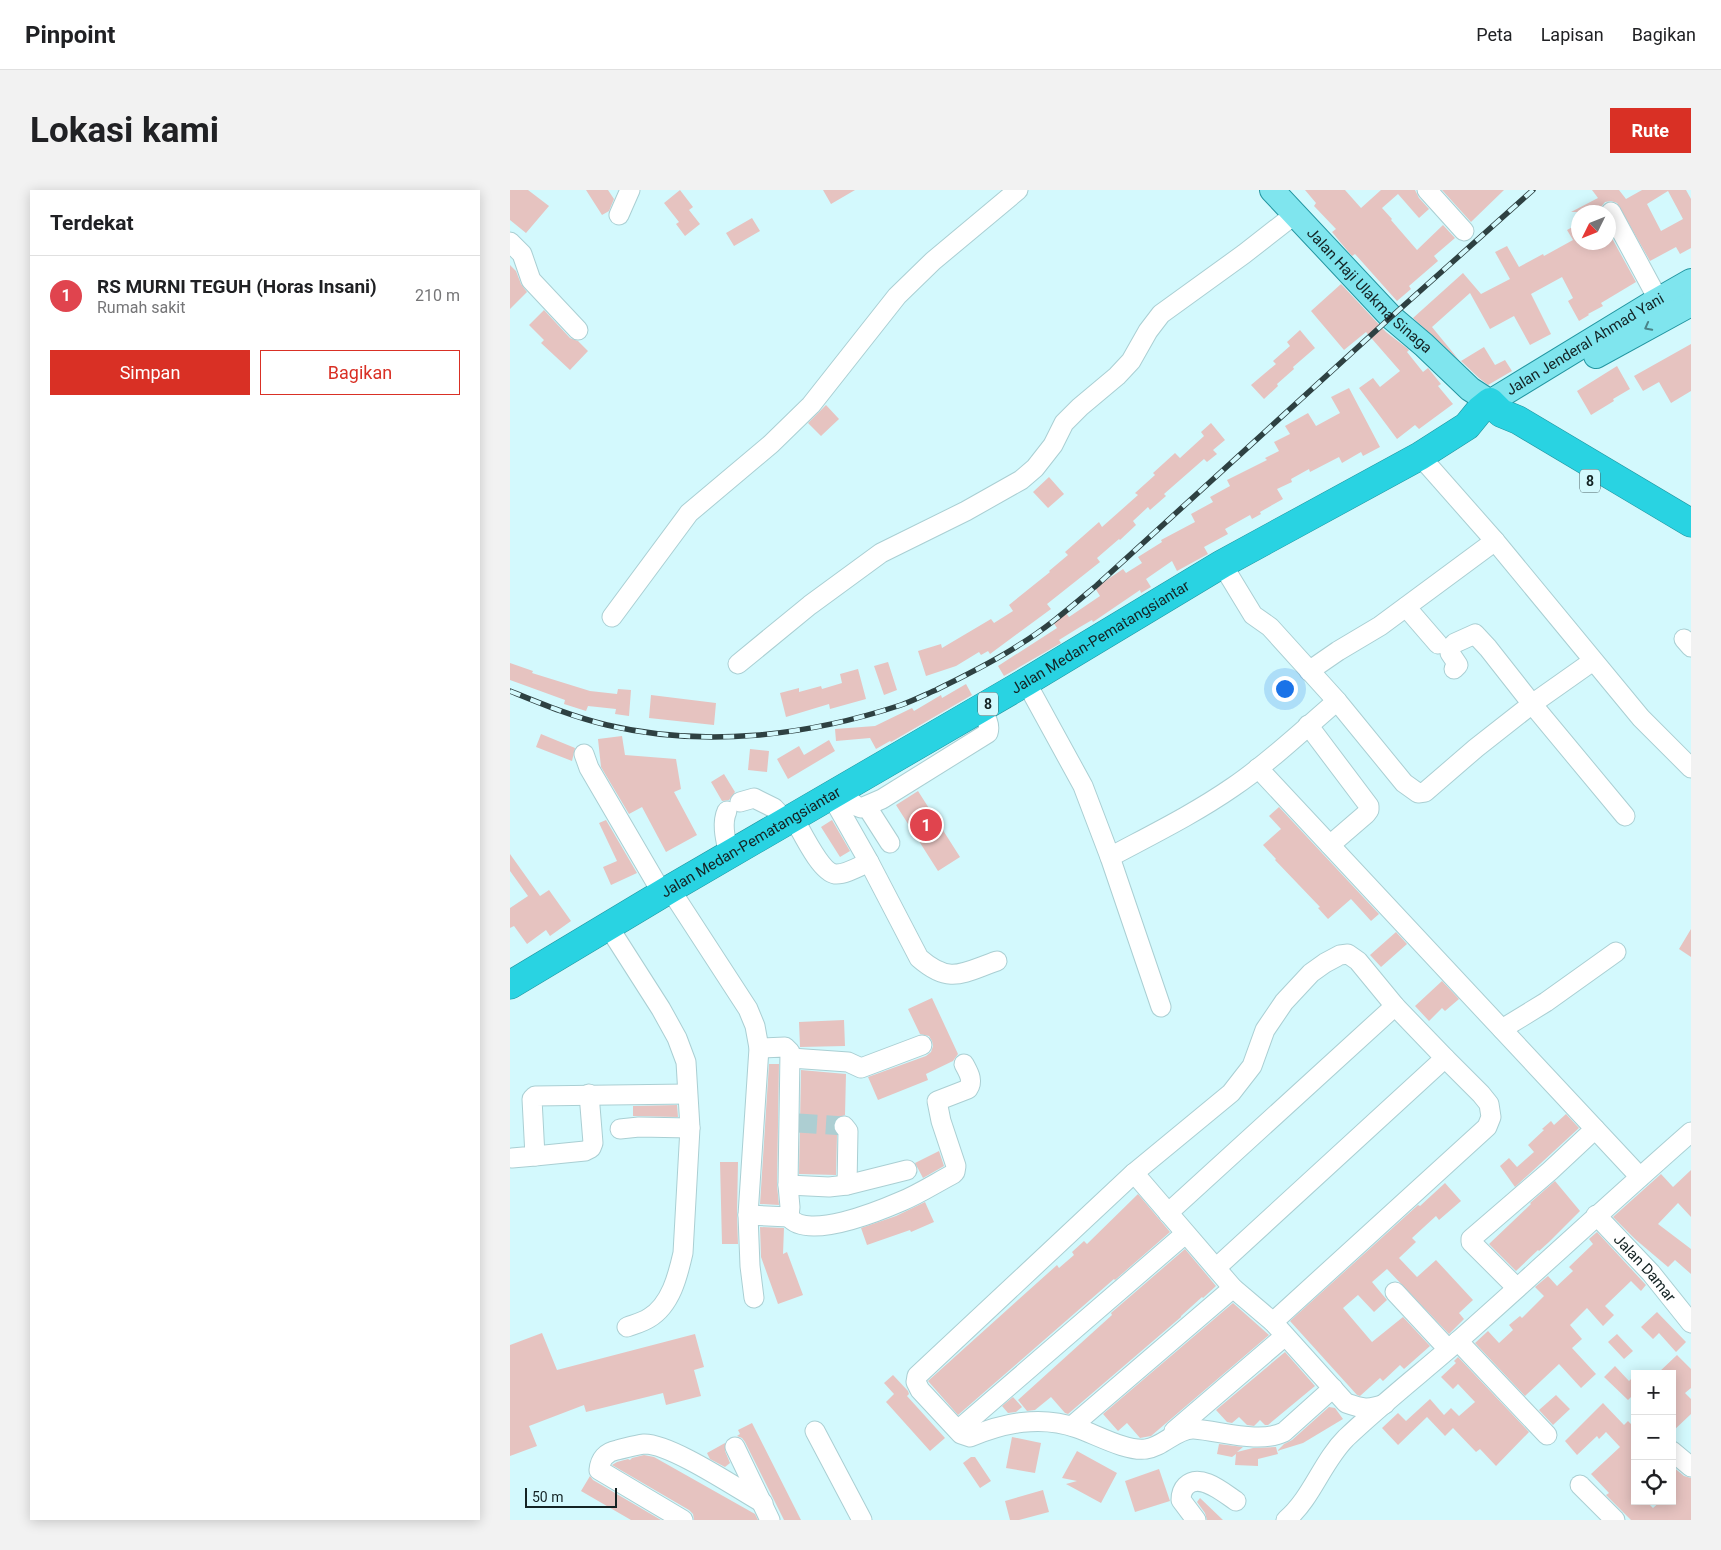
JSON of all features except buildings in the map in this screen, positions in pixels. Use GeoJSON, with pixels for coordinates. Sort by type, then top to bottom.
{"type":"FeatureCollection","features":[{"type":"Feature","properties":{"kind":"highway","name":"Jalan Medan-Pematangsiantar"},"geometry":{"type":"LineString","coordinates":[[510,985],[666,891],[1026,682],[1222,564],[1420,456],[1483,410]]}},
{"type":"Feature","properties":{"kind":"highway","name":"8"},"geometry":{"type":"LineString","coordinates":[[1483,410],[1518,420],[1691,524]]}},
{"type":"Feature","properties":{"kind":"highway","name":"8"},"geometry":{"type":"LineString","coordinates":[[1483,410],[1691,542]]}},
{"type":"Feature","properties":{"kind":"main road","name":"Jalan Haji Ulakma Sinaga"},"geometry":{"type":"LineString","coordinates":[[1272,190],[1391,317],[1424,345],[1483,410]]}},
{"type":"Feature","properties":{"kind":"main road","name":"Jalan Jenderal Ahmad Yani"},"geometry":{"type":"LineString","coordinates":[[1483,410],[1691,281]]}},
{"type":"Feature","properties":{"kind":"main road","name":"Jalan Jenderal Ahmad Yani"},"geometry":{"type":"LineString","coordinates":[[1483,410],[1691,304]]}},
{"type":"Feature","properties":{"kind":"street"},"geometry":{"type":"LineString","coordinates":[[619,215],[630,190]]}},
{"type":"Feature","properties":{"kind":"street"},"geometry":{"type":"LineString","coordinates":[[612,617],[689,513],[771,444],[810,405],[897,296],[933,261],[1018,190]]}},
{"type":"Feature","properties":{"kind":"street"},"geometry":{"type":"LineString","coordinates":[[1427,190],[1464,230]]}},
{"type":"Feature","properties":{"kind":"street"},"geometry":{"type":"LineString","coordinates":[[738,664],[810,605],[881,553],[966,512],[1021,480],[1035,468],[1053,445],[1064,423],[1117,376],[1131,361],[1148,330],[1161,314],[1294,215]]}},
{"type":"Feature","properties":{"kind":"street"},"geometry":{"type":"LineString","coordinates":[[1616,221],[1658,300]]}},
{"type":"Feature","properties":{"kind":"street"},"geometry":{"type":"LineString","coordinates":[[510,242],[522,254],[531,280],[578,330]]}},
{"type":"Feature","properties":{"kind":"street"},"geometry":{"type":"LineString","coordinates":[[1420,456],[1494,541],[1641,718],[1691,768]]}},
{"type":"Feature","properties":{"kind":"street"},"geometry":{"type":"LineString","coordinates":[[1309,671],[1380,626],[1494,541]]}},
{"type":"Feature","properties":{"kind":"street"},"geometry":{"type":"LineString","coordinates":[[1222,564],[1254,615],[1270,627],[1337,701],[1404,783],[1418,793],[1425,792],[1476,748],[1532,704],[1593,661]]}},
{"type":"Feature","properties":{"kind":"street"},"geometry":{"type":"LineString","coordinates":[[1406,607],[1438,644]]}},
{"type":"Feature","properties":{"kind":"street"},"geometry":{"type":"LineString","coordinates":[[1454,669],[1458,665],[1450,653],[1450,647],[1475,634],[1624,816]]}},
{"type":"Feature","properties":{"kind":"street"},"geometry":{"type":"LineString","coordinates":[[1026,682],[1083,786],[1110,857],[1161,1007]]}},
{"type":"Feature","properties":{"kind":"street"},"geometry":{"type":"LineString","coordinates":[[1110,857],[1183,818],[1234,786],[1337,701]]}},
{"type":"Feature","properties":{"kind":"street"},"geometry":{"type":"LineString","coordinates":[[835,793],[856,806],[866,807],[988,733],[990,728],[980,708]]}},
{"type":"Feature","properties":{"kind":"street"},"geometry":{"type":"LineString","coordinates":[[1308,726],[1369,806],[1366,814],[1330,845]]}},
{"type":"Feature","properties":{"kind":"street"},"geometry":{"type":"LineString","coordinates":[[584,754],[589,768],[666,891],[748,1010],[755,1026],[759,1048],[748,1215],[750,1266],[754,1298]]}},
{"type":"Feature","properties":{"kind":"street"},"geometry":{"type":"LineString","coordinates":[[1258,768],[1640,1177]]}},
{"type":"Feature","properties":{"kind":"street"},"geometry":{"type":"LineString","coordinates":[[835,793],[919,958],[937,972],[951,975],[996,961]]}},
{"type":"Feature","properties":{"kind":"street"},"geometry":{"type":"LineString","coordinates":[[729,855],[725,834],[725,816],[734,806],[754,798],[790,819],[826,869],[832,873],[838,874],[869,862]]}},
{"type":"Feature","properties":{"kind":"street"},"geometry":{"type":"LineString","coordinates":[[866,807],[890,843]]}},
{"type":"Feature","properties":{"kind":"street"},"geometry":{"type":"LineString","coordinates":[[608,926],[661,1009],[677,1038],[686,1062],[690,1128],[682,1253],[679,1272],[667,1299],[658,1312],[648,1319],[627,1327]]}},
{"type":"Feature","properties":{"kind":"street"},"geometry":{"type":"LineString","coordinates":[[1502,1029],[1546,1002],[1616,952]]}},
{"type":"Feature","properties":{"kind":"street"},"geometry":{"type":"LineString","coordinates":[[1158,1445],[1486,1127],[1491,1117],[1489,1104],[1481,1094],[1395,1006],[1352,956],[1348,954],[1340,955],[1325,963],[1311,974],[1275,1014],[1265,1030],[1252,1066],[1231,1092],[1134,1173],[917,1376],[916,1382],[920,1390],[961,1434],[970,1437],[994,1428],[1035,1420],[1072,1426],[1135,1449],[1146,1449],[1158,1445],[1192,1429],[1242,1435],[1276,1436],[1284,1432],[1333,1388]]}},
{"type":"Feature","properties":{"kind":"street"},"geometry":{"type":"LineString","coordinates":[[1168,1213],[1395,1006]]}},
{"type":"Feature","properties":{"kind":"street"},"geometry":{"type":"LineString","coordinates":[[791,1058],[848,1062],[861,1068],[922,1045]]}},
{"type":"Feature","properties":{"kind":"street"},"geometry":{"type":"LineString","coordinates":[[759,1048],[788,1048],[791,1058],[794,1123],[788,1185],[789,1217]]}},
{"type":"Feature","properties":{"kind":"street"},"geometry":{"type":"LineString","coordinates":[[1216,1268],[1445,1058]]}},
{"type":"Feature","properties":{"kind":"street"},"geometry":{"type":"LineString","coordinates":[[748,1215],[789,1217],[798,1225],[803,1226],[830,1226],[903,1201],[953,1174],[956,1166],[937,1102],[941,1098],[964,1092],[970,1087],[970,1078],[964,1064]]}},
{"type":"Feature","properties":{"kind":"street"},"geometry":{"type":"LineString","coordinates":[[535,1156],[533,1097],[588,1094],[687,1094]]}},
{"type":"Feature","properties":{"kind":"street"},"geometry":{"type":"LineString","coordinates":[[512,1158],[585,1151],[592,1148],[594,1143],[588,1094]]}},
{"type":"Feature","properties":{"kind":"street"},"geometry":{"type":"LineString","coordinates":[[844,1126],[848,1131],[847,1185]]}},
{"type":"Feature","properties":{"kind":"street"},"geometry":{"type":"LineString","coordinates":[[620,1129],[639,1127],[690,1128]]}},
{"type":"Feature","properties":{"kind":"street"},"geometry":{"type":"LineString","coordinates":[[1517,1288],[1471,1242],[1471,1239],[1550,1171],[1595,1129]]}},
{"type":"Feature","properties":{"kind":"street"},"geometry":{"type":"LineString","coordinates":[[1286,1520],[1295,1513],[1327,1463],[1345,1440],[1691,1132]]}},
{"type":"Feature","properties":{"kind":"street"},"geometry":{"type":"LineString","coordinates":[[788,1185],[829,1187],[847,1185],[907,1170]]}},
{"type":"Feature","properties":{"kind":"street"},"geometry":{"type":"LineString","coordinates":[[1134,1173],[1233,1288],[1279,1329],[1346,1403],[1360,1408],[1372,1409],[1386,1404]]}},
{"type":"Feature","properties":{"kind":"street","name":"Jalan Damar"},"geometry":{"type":"LineString","coordinates":[[1596,1215],[1651,1273],[1691,1323]]}},
{"type":"Feature","properties":{"kind":"street"},"geometry":{"type":"LineString","coordinates":[[958,1430],[1186,1234]]}},
{"type":"Feature","properties":{"kind":"street"},"geometry":{"type":"LineString","coordinates":[[1072,1426],[1233,1288]]}},
{"type":"Feature","properties":{"kind":"street"},"geometry":{"type":"LineString","coordinates":[[1395,1292],[1546,1435]]}},
{"type":"Feature","properties":{"kind":"street"},"geometry":{"type":"LineString","coordinates":[[815,1431],[862,1520]]}},
{"type":"Feature","properties":{"kind":"street"},"geometry":{"type":"LineString","coordinates":[[684,1520],[599,1470],[600,1462],[605,1455],[612,1451],[645,1444],[675,1453],[766,1512]]}},
{"type":"Feature","properties":{"kind":"street"},"geometry":{"type":"LineString","coordinates":[[736,1447],[766,1512]]}},
{"type":"Feature","properties":{"kind":"street"},"geometry":{"type":"LineString","coordinates":[[1676,1454],[1691,1467]]}},
{"type":"Feature","properties":{"kind":"street"},"geometry":{"type":"LineString","coordinates":[[1196,1520],[1181,1500],[1181,1494],[1189,1483],[1196,1481],[1209,1484],[1236,1500]]}},
{"type":"Feature","properties":{"kind":"street"},"geometry":{"type":"LineString","coordinates":[[1580,1485],[1615,1520]]}},
{"type":"Feature","properties":{"kind":"tunnel"},"geometry":{"type":"LineString","coordinates":[[798,1123],[844,1126]]}},
{"type":"Feature","properties":{"kind":"railway"},"geometry":{"type":"LineString","coordinates":[[510,691],[570,714],[607,725],[644,732],[718,737],[792,731],[829,724],[901,705],[936,690],[1009,651],[1078,601],[1533,190]]}},
{"type":"Feature","properties":{"kind":"place","name":"RS MURNI TEGUH (Horas Insani)"},"geometry":{"type":"Point","coordinates":[926,825]}}]}
